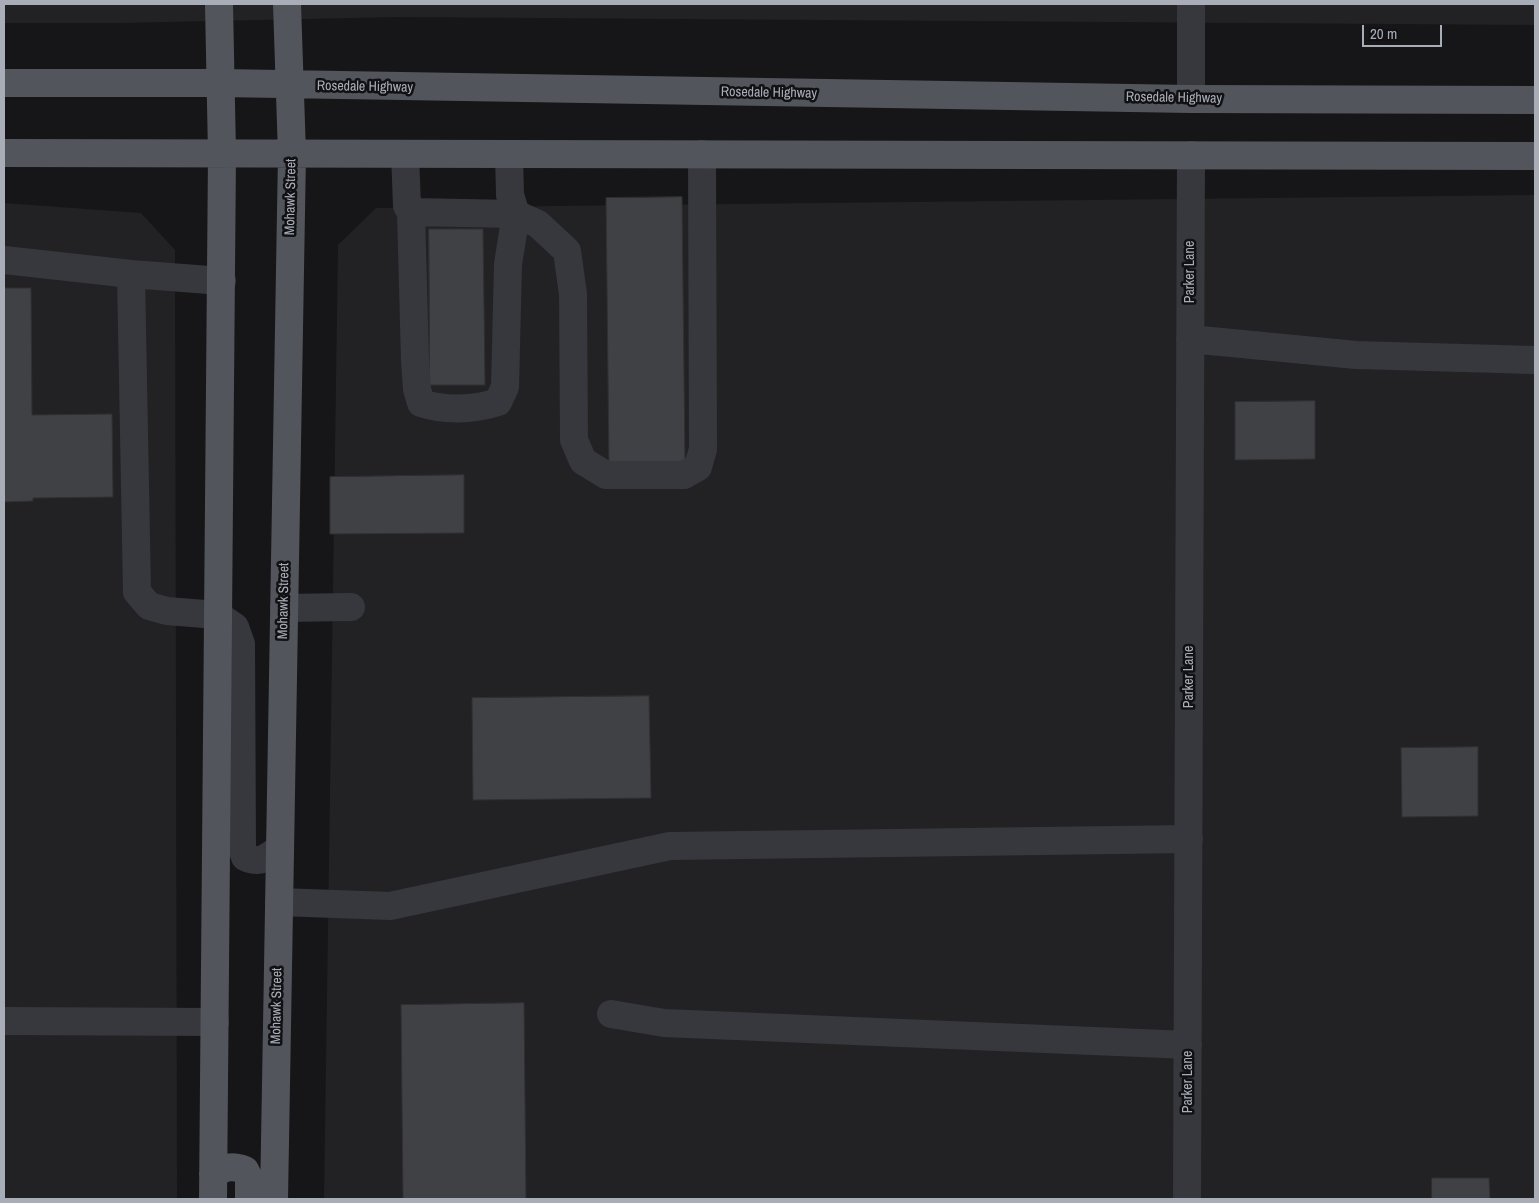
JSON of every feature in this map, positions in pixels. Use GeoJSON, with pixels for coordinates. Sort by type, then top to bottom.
{"type":"FeatureCollection","features":[{"type":"Feature","properties":{"kind":"main road"},"geometry":{"type":"LineString","coordinates":[[213,1186],[217,615],[222,281],[219,4]]}},
{"type":"Feature","properties":{"kind":"main road","name":"Mohawk Street"},"geometry":{"type":"LineString","coordinates":[[274,1199],[292,154],[286,4]]}},
{"type":"Feature","properties":{"kind":"main road","name":"Rosedale Highway"},"geometry":{"type":"LineString","coordinates":[[4,83],[220,83],[288,86],[1191,99],[1535,100]]}},
{"type":"Feature","properties":{"kind":"main road"},"geometry":{"type":"LineString","coordinates":[[4,153],[1535,156]]}},
{"type":"Feature","properties":{"kind":"main road"},"geometry":{"type":"LineString","coordinates":[[213,1186],[225,1167],[234,1166],[244,1170],[249,1178],[249,1199]]}},
{"type":"Feature","properties":{"kind":"street"},"geometry":{"type":"LineString","coordinates":[[1191,4],[1191,99]]}},
{"type":"Feature","properties":{"kind":"street"},"geometry":{"type":"LineString","coordinates":[[405,154],[407,206],[411,212],[417,389],[421,403],[436,408],[482,407],[498,402],[505,387],[508,264],[516,214],[510,195],[509,154]]}},
{"type":"Feature","properties":{"kind":"street"},"geometry":{"type":"LineString","coordinates":[[411,212],[516,214],[538,224],[567,251],[573,294],[574,440],[583,461],[606,475],[684,475],[698,467],[704,449],[702,154]]}},
{"type":"Feature","properties":{"kind":"street","name":"Parker Lane"},"geometry":{"type":"LineString","coordinates":[[1187,1199],[1191,154]]}},
{"type":"Feature","properties":{"kind":"street"},"geometry":{"type":"LineString","coordinates":[[4,260],[131,274],[222,281]]}},
{"type":"Feature","properties":{"kind":"street"},"geometry":{"type":"LineString","coordinates":[[131,274],[137,592],[149,606],[167,611],[217,615],[235,627],[240,644],[242,848],[245,857],[255,862],[266,859],[280,848]]}},
{"type":"Feature","properties":{"kind":"street"},"geometry":{"type":"LineString","coordinates":[[1190,338],[1356,355],[1535,360]]}},
{"type":"Feature","properties":{"kind":"street"},"geometry":{"type":"LineString","coordinates":[[284,608],[351,607]]}},
{"type":"Feature","properties":{"kind":"street"},"geometry":{"type":"LineString","coordinates":[[279,902],[390,906],[670,846],[1189,839]]}},
{"type":"Feature","properties":{"kind":"street"},"geometry":{"type":"LineString","coordinates":[[612,1014],[664,1023],[1188,1045]]}},
{"type":"Feature","properties":{"kind":"street"},"geometry":{"type":"LineString","coordinates":[[4,1021],[215,1022]]}},
{"type":"Feature","properties":{"kind":"shaded area"},"geometry":{"type":"Polygon","coordinates":[[[4,4],[1535,4],[1535,25],[396,17],[120,23],[4,23],[4,4]]]}},
{"type":"Feature","properties":{"kind":"shaded area"},"geometry":{"type":"Polygon","coordinates":[[[1535,195],[1535,1199],[324,1199],[338,245],[376,208],[1535,195]]]}},
{"type":"Feature","properties":{"kind":"shaded area"},"geometry":{"type":"Polygon","coordinates":[[[4,203],[141,213],[175,250],[177,1199],[4,1199],[4,203]]]}},
{"type":"Feature","properties":{"kind":"building"},"geometry":{"type":"Polygon","coordinates":[[[682,197],[685,465],[609,466],[606,198],[682,197]]]}},
{"type":"Feature","properties":{"kind":"building"},"geometry":{"type":"Polygon","coordinates":[[[429,229],[483,229],[485,385],[430,385],[429,229]]]}},
{"type":"Feature","properties":{"kind":"building"},"geometry":{"type":"Polygon","coordinates":[[[4,288],[31,288],[32,415],[112,414],[113,497],[33,498],[33,501],[4,502],[4,288]]]}},
{"type":"Feature","properties":{"kind":"building"},"geometry":{"type":"Polygon","coordinates":[[[1315,401],[1315,459],[1235,460],[1235,402],[1315,401]]]}},
{"type":"Feature","properties":{"kind":"building"},"geometry":{"type":"Polygon","coordinates":[[[464,475],[464,533],[330,534],[330,477],[464,475]]]}},
{"type":"Feature","properties":{"kind":"building"},"geometry":{"type":"Polygon","coordinates":[[[649,696],[651,798],[473,800],[472,698],[649,696]]]}},
{"type":"Feature","properties":{"kind":"building"},"geometry":{"type":"Polygon","coordinates":[[[1478,747],[1478,816],[1402,817],[1401,748],[1478,747]]]}},
{"type":"Feature","properties":{"kind":"building"},"geometry":{"type":"Polygon","coordinates":[[[524,1003],[526,1199],[403,1199],[401,1005],[524,1003]]]}},
{"type":"Feature","properties":{"kind":"building"},"geometry":{"type":"Polygon","coordinates":[[[1432,1178],[1489,1178],[1490,1199],[1432,1199],[1432,1178]]]}}]}
